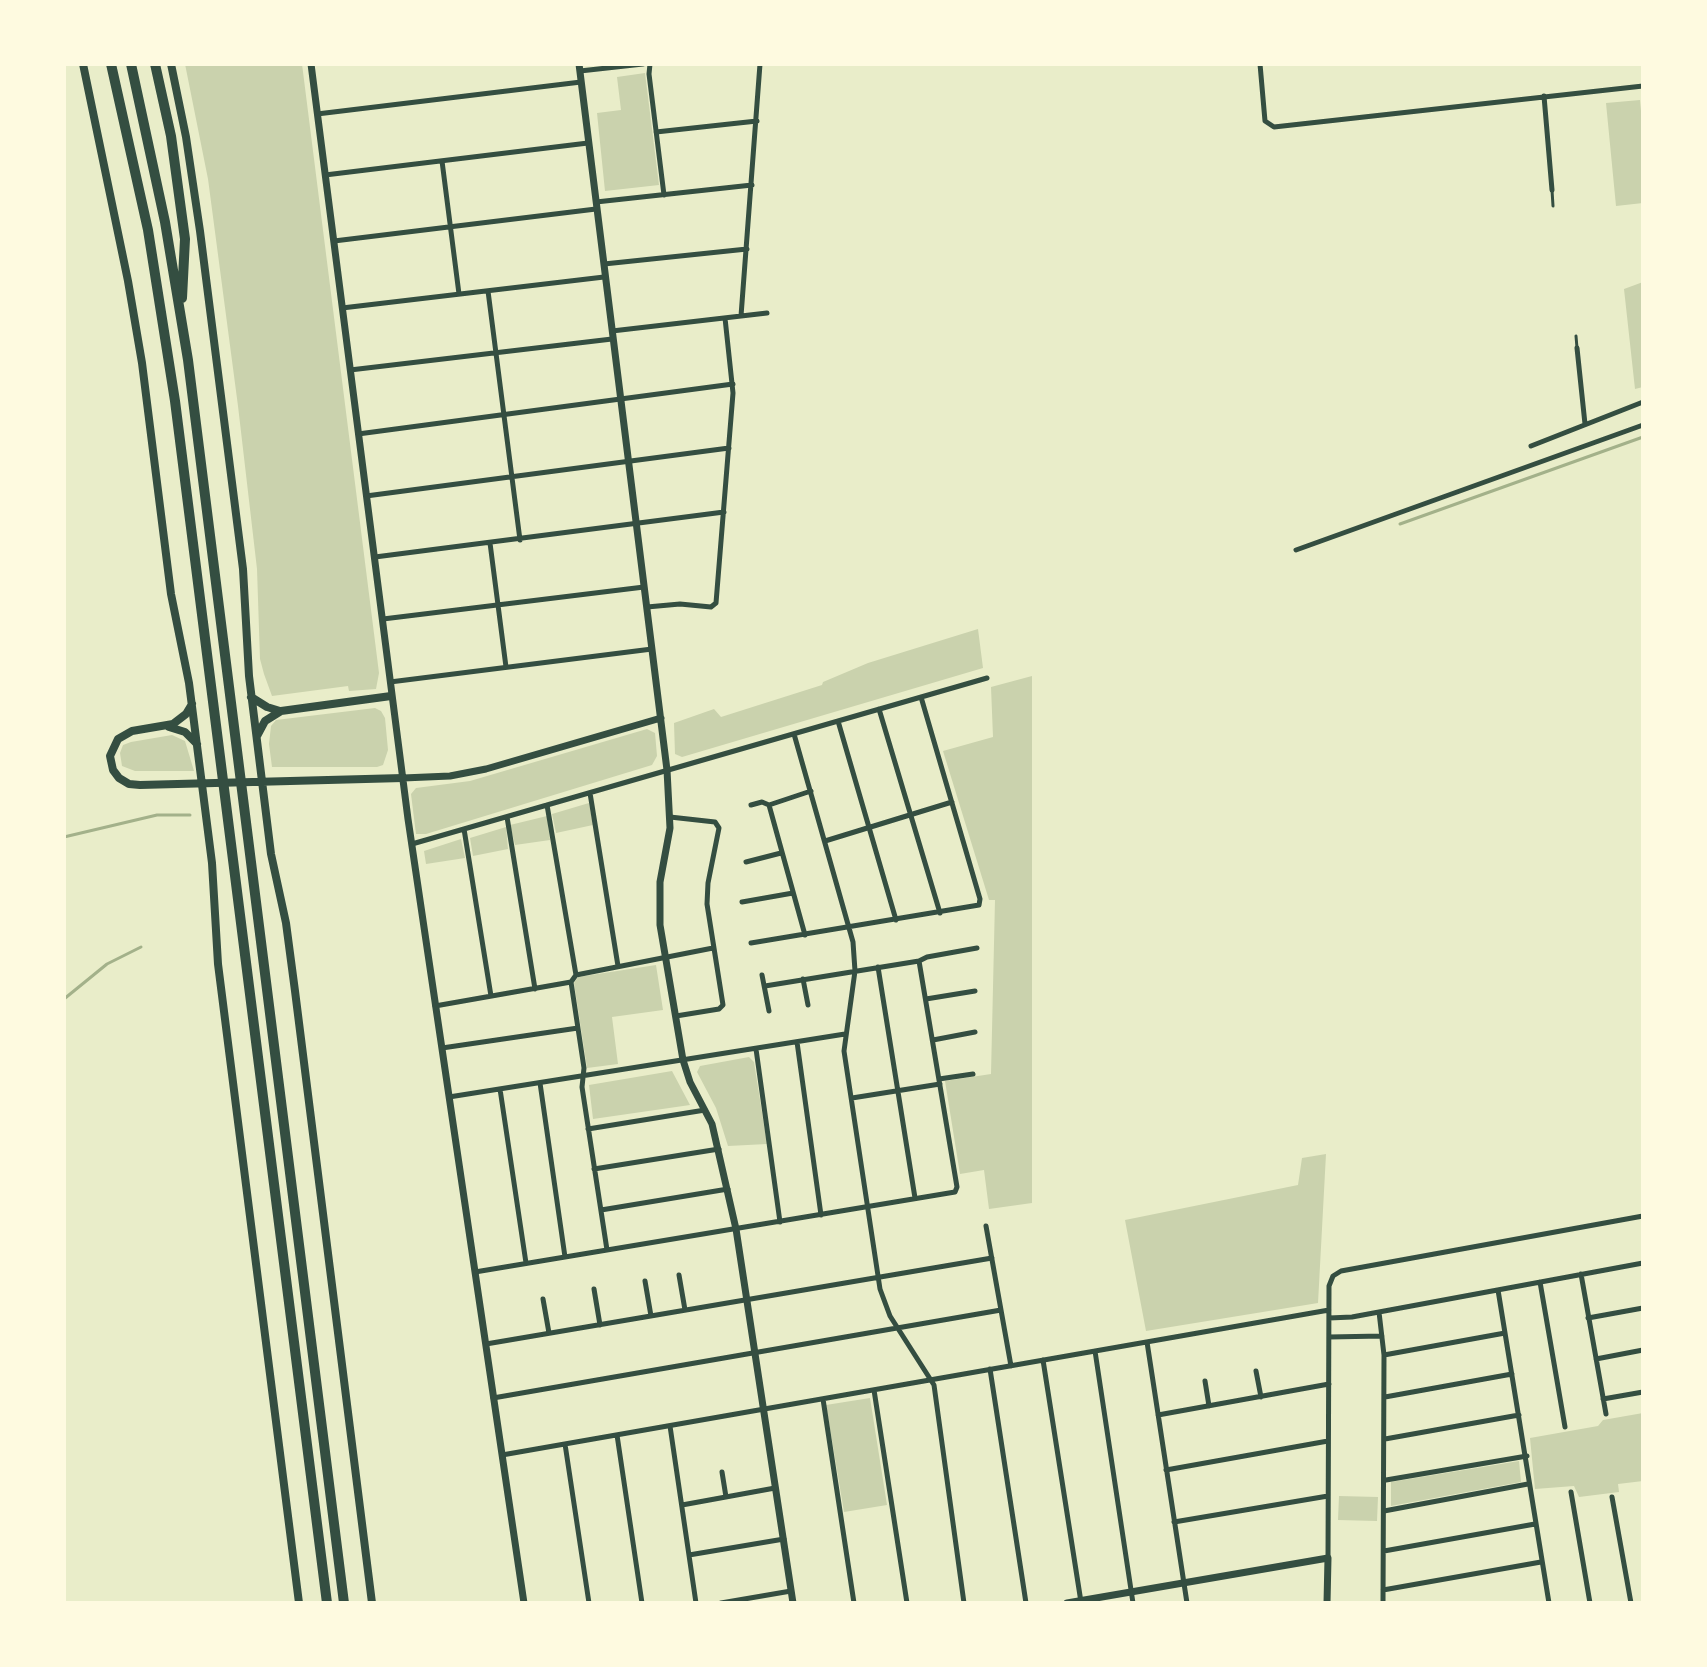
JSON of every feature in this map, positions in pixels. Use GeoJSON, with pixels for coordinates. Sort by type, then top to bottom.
{"type":"FeatureCollection","features":[{"type":"Feature","properties":{"kind":"highway"},"geometry":{"type":"LineString","coordinates":[[111,64],[145,215],[175,401],[327,1603]]}},
{"type":"Feature","properties":{"kind":"highway"},"geometry":{"type":"LineString","coordinates":[[131,64],[159,193],[181,320],[344,1603]]}},
{"type":"Feature","properties":{"kind":"highway"},"geometry":{"type":"LineString","coordinates":[[155,64],[173,151],[185,239],[181,320]]}},
{"type":"Feature","properties":{"kind":"main road"},"geometry":{"type":"LineString","coordinates":[[83,64],[128,281],[148,408],[171,594],[192,703],[212,863],[218,964],[299,1603]]}},
{"type":"Feature","properties":{"kind":"main road"},"geometry":{"type":"LineString","coordinates":[[171,64],[200,231],[244,578],[251,697],[273,865],[288,936],[372,1603]]}},
{"type":"Feature","properties":{"kind":"main road"},"geometry":{"type":"LineString","coordinates":[[251,697],[281,711],[391,696]]}},
{"type":"Feature","properties":{"kind":"main road"},"geometry":{"type":"LineString","coordinates":[[192,703],[182,718],[168,726],[126,733],[115,743],[110,761],[115,774],[129,784],[179,785],[403,778]]}},
{"type":"Feature","properties":{"kind":"main road"},"geometry":{"type":"LineString","coordinates":[[256,736],[265,721],[281,711]]}},
{"type":"Feature","properties":{"kind":"main road"},"geometry":{"type":"LineString","coordinates":[[168,726],[185,732],[197,744]]}},
{"type":"Feature","properties":{"kind":"street"},"geometry":{"type":"LineString","coordinates":[[311,64],[391,696],[524,1603]]}},
{"type":"Feature","properties":{"kind":"street"},"geometry":{"type":"LineString","coordinates":[[643,64],[579,68],[667,770],[670,817],[659,896],[683,1060],[690,1082],[706,1110],[719,1149],[736,1229],[793,1603]]}},
{"type":"Feature","properties":{"kind":"street"},"geometry":{"type":"LineString","coordinates":[[650,64],[664,195]]}},
{"type":"Feature","properties":{"kind":"street"},"geometry":{"type":"LineString","coordinates":[[741,316],[760,64]]}},
{"type":"Feature","properties":{"kind":"street"},"geometry":{"type":"LineString","coordinates":[[1260,64],[1265,118],[1268,125],[1274,127],[1643,86]]}},
{"type":"Feature","properties":{"kind":"street"},"geometry":{"type":"LineString","coordinates":[[317,114],[581,82]]}},
{"type":"Feature","properties":{"kind":"street"},"geometry":{"type":"LineString","coordinates":[[1544,96],[1552,190]]}},
{"type":"Feature","properties":{"kind":"street"},"geometry":{"type":"LineString","coordinates":[[656,132],[757,121]]}},
{"type":"Feature","properties":{"kind":"street"},"geometry":{"type":"LineString","coordinates":[[325,175],[588,143]]}},
{"type":"Feature","properties":{"kind":"street"},"geometry":{"type":"LineString","coordinates":[[442,161],[459,294]]}},
{"type":"Feature","properties":{"kind":"street"},"geometry":{"type":"LineString","coordinates":[[334,241],[752,185]]}},
{"type":"Feature","properties":{"kind":"street"},"geometry":{"type":"LineString","coordinates":[[603,264],[747,249]]}},
{"type":"Feature","properties":{"kind":"street"},"geometry":{"type":"LineString","coordinates":[[342,308],[604,277]]}},
{"type":"Feature","properties":{"kind":"street"},"geometry":{"type":"LineString","coordinates":[[488,291],[520,540]]}},
{"type":"Feature","properties":{"kind":"street"},"geometry":{"type":"LineString","coordinates":[[350,370],[496,353],[767,313]]}},
{"type":"Feature","properties":{"kind":"street"},"geometry":{"type":"LineString","coordinates":[[647,607],[680,604],[714,606],[733,384],[725,318]]}},
{"type":"Feature","properties":{"kind":"street"},"geometry":{"type":"LineString","coordinates":[[1577,348],[1585,424]]}},
{"type":"Feature","properties":{"kind":"street"},"geometry":{"type":"LineString","coordinates":[[358,434],[733,384]]}},
{"type":"Feature","properties":{"kind":"street"},"geometry":{"type":"LineString","coordinates":[[1531,446],[1643,402]]}},
{"type":"Feature","properties":{"kind":"street"},"geometry":{"type":"LineString","coordinates":[[1296,550],[1643,425]]}},
{"type":"Feature","properties":{"kind":"street"},"geometry":{"type":"LineString","coordinates":[[366,496],[729,448]]}},
{"type":"Feature","properties":{"kind":"street"},"geometry":{"type":"LineString","coordinates":[[374,557],[724,512]]}},
{"type":"Feature","properties":{"kind":"street"},"geometry":{"type":"LineString","coordinates":[[490,543],[506,667]]}},
{"type":"Feature","properties":{"kind":"street"},"geometry":{"type":"LineString","coordinates":[[382,619],[644,587]]}},
{"type":"Feature","properties":{"kind":"street"},"geometry":{"type":"LineString","coordinates":[[390,682],[652,649]]}},
{"type":"Feature","properties":{"kind":"street"},"geometry":{"type":"LineString","coordinates":[[412,844],[987,678]]}},
{"type":"Feature","properties":{"kind":"street"},"geometry":{"type":"LineString","coordinates":[[751,943],[979,905],[980,899],[921,697]]}},
{"type":"Feature","properties":{"kind":"street"},"geometry":{"type":"LineString","coordinates":[[879,709],[940,913]]}},
{"type":"Feature","properties":{"kind":"street"},"geometry":{"type":"LineString","coordinates":[[403,778],[450,776],[486,769],[661,718]]}},
{"type":"Feature","properties":{"kind":"street"},"geometry":{"type":"LineString","coordinates":[[838,721],[896,920]]}},
{"type":"Feature","properties":{"kind":"street"},"geometry":{"type":"LineString","coordinates":[[794,734],[850,928],[855,971],[845,1034],[845,1057],[879,1278],[884,1303],[932,1380],[964,1603]]}},
{"type":"Feature","properties":{"kind":"street"},"geometry":{"type":"LineString","coordinates":[[751,805],[762,802],[769,805],[811,791]]}},
{"type":"Feature","properties":{"kind":"street"},"geometry":{"type":"LineString","coordinates":[[590,793],[618,966]]}},
{"type":"Feature","properties":{"kind":"street"},"geometry":{"type":"LineString","coordinates":[[825,841],[952,802]]}},
{"type":"Feature","properties":{"kind":"street"},"geometry":{"type":"LineString","coordinates":[[547,805],[576,975]]}},
{"type":"Feature","properties":{"kind":"street"},"geometry":{"type":"LineString","coordinates":[[769,805],[805,935]]}},
{"type":"Feature","properties":{"kind":"street"},"geometry":{"type":"LineString","coordinates":[[507,817],[535,989]]}},
{"type":"Feature","properties":{"kind":"street"},"geometry":{"type":"LineString","coordinates":[[670,817],[718,824],[718,844],[707,897],[723,1007],[675,1016]]}},
{"type":"Feature","properties":{"kind":"street"},"geometry":{"type":"LineString","coordinates":[[464,829],[491,996]]}},
{"type":"Feature","properties":{"kind":"street"},"geometry":{"type":"LineString","coordinates":[[746,862],[781,853]]}},
{"type":"Feature","properties":{"kind":"street"},"geometry":{"type":"LineString","coordinates":[[742,902],[793,893]]}},
{"type":"Feature","properties":{"kind":"street"},"geometry":{"type":"LineString","coordinates":[[435,1006],[571,982],[576,975],[713,948]]}},
{"type":"Feature","properties":{"kind":"street"},"geometry":{"type":"LineString","coordinates":[[765,986],[919,961],[977,948]]}},
{"type":"Feature","properties":{"kind":"street"},"geometry":{"type":"LineString","coordinates":[[475,1272],[956,1191],[919,961]]}},
{"type":"Feature","properties":{"kind":"street"},"geometry":{"type":"LineString","coordinates":[[878,967],[915,1198]]}},
{"type":"Feature","properties":{"kind":"street"},"geometry":{"type":"LineString","coordinates":[[762,975],[769,1011]]}},
{"type":"Feature","properties":{"kind":"street"},"geometry":{"type":"LineString","coordinates":[[803,979],[808,1005]]}},
{"type":"Feature","properties":{"kind":"street"},"geometry":{"type":"LineString","coordinates":[[571,982],[582,1087],[607,1250]]}},
{"type":"Feature","properties":{"kind":"street"},"geometry":{"type":"LineString","coordinates":[[926,999],[975,991]]}},
{"type":"Feature","properties":{"kind":"street"},"geometry":{"type":"LineString","coordinates":[[442,1048],[578,1028]]}},
{"type":"Feature","properties":{"kind":"street"},"geometry":{"type":"LineString","coordinates":[[933,1040],[975,1032]]}},
{"type":"Feature","properties":{"kind":"street"},"geometry":{"type":"LineString","coordinates":[[449,1097],[845,1034]]}},
{"type":"Feature","properties":{"kind":"street"},"geometry":{"type":"LineString","coordinates":[[797,1042],[821,1215]]}},
{"type":"Feature","properties":{"kind":"street"},"geometry":{"type":"LineString","coordinates":[[756,1048],[780,1222]]}},
{"type":"Feature","properties":{"kind":"street"},"geometry":{"type":"LineString","coordinates":[[852,1098],[973,1074]]}},
{"type":"Feature","properties":{"kind":"street"},"geometry":{"type":"LineString","coordinates":[[540,1083],[565,1257]]}},
{"type":"Feature","properties":{"kind":"street"},"geometry":{"type":"LineString","coordinates":[[500,1089],[526,1263]]}},
{"type":"Feature","properties":{"kind":"street"},"geometry":{"type":"LineString","coordinates":[[588,1129],[706,1110]]}},
{"type":"Feature","properties":{"kind":"street"},"geometry":{"type":"LineString","coordinates":[[594,1169],[719,1149]]}},
{"type":"Feature","properties":{"kind":"street"},"geometry":{"type":"LineString","coordinates":[[601,1210],[728,1189]]}},
{"type":"Feature","properties":{"kind":"street"},"geometry":{"type":"LineString","coordinates":[[1327,1603],[1329,1282],[1333,1276],[1341,1271],[1643,1216]]}},
{"type":"Feature","properties":{"kind":"street"},"geometry":{"type":"LineString","coordinates":[[986,1226],[1011,1366]]}},
{"type":"Feature","properties":{"kind":"street"},"geometry":{"type":"LineString","coordinates":[[486,1344],[992,1258]]}},
{"type":"Feature","properties":{"kind":"street"},"geometry":{"type":"LineString","coordinates":[[1329,1318],[1379,1312],[1643,1263]]}},
{"type":"Feature","properties":{"kind":"street"},"geometry":{"type":"LineString","coordinates":[[1581,1274],[1606,1414]]}},
{"type":"Feature","properties":{"kind":"street"},"geometry":{"type":"LineString","coordinates":[[679,1275],[685,1310]]}},
{"type":"Feature","properties":{"kind":"street"},"geometry":{"type":"LineString","coordinates":[[645,1281],[651,1316]]}},
{"type":"Feature","properties":{"kind":"street"},"geometry":{"type":"LineString","coordinates":[[1540,1282],[1565,1427]]}},
{"type":"Feature","properties":{"kind":"street"},"geometry":{"type":"LineString","coordinates":[[594,1289],[600,1325]]}},
{"type":"Feature","properties":{"kind":"street"},"geometry":{"type":"LineString","coordinates":[[1498,1290],[1548,1602],[1538,1603]]}},
{"type":"Feature","properties":{"kind":"street"},"geometry":{"type":"LineString","coordinates":[[543,1299],[549,1333]]}},
{"type":"Feature","properties":{"kind":"street"},"geometry":{"type":"LineString","coordinates":[[1588,1318],[1643,1308]]}},
{"type":"Feature","properties":{"kind":"street"},"geometry":{"type":"LineString","coordinates":[[493,1398],[1001,1310]]}},
{"type":"Feature","properties":{"kind":"street"},"geometry":{"type":"LineString","coordinates":[[502,1455],[1329,1310]]}},
{"type":"Feature","properties":{"kind":"street"},"geometry":{"type":"LineString","coordinates":[[1379,1312],[1385,1397],[1383,1603]]}},
{"type":"Feature","properties":{"kind":"street"},"geometry":{"type":"LineString","coordinates":[[1384,1355],[1505,1333]]}},
{"type":"Feature","properties":{"kind":"street"},"geometry":{"type":"LineString","coordinates":[[1329,1337],[1382,1336]]}},
{"type":"Feature","properties":{"kind":"street"},"geometry":{"type":"LineString","coordinates":[[1147,1342],[1187,1603]]}},
{"type":"Feature","properties":{"kind":"street"},"geometry":{"type":"LineString","coordinates":[[1596,1359],[1643,1350]]}},
{"type":"Feature","properties":{"kind":"street"},"geometry":{"type":"LineString","coordinates":[[1095,1351],[1133,1603]]}},
{"type":"Feature","properties":{"kind":"street"},"geometry":{"type":"LineString","coordinates":[[1043,1360],[1081,1602]]}},
{"type":"Feature","properties":{"kind":"street"},"geometry":{"type":"LineString","coordinates":[[990,1369],[1026,1603]]}},
{"type":"Feature","properties":{"kind":"street"},"geometry":{"type":"LineString","coordinates":[[1256,1371],[1261,1397]]}},
{"type":"Feature","properties":{"kind":"street"},"geometry":{"type":"LineString","coordinates":[[1385,1397],[1512,1374]]}},
{"type":"Feature","properties":{"kind":"street"},"geometry":{"type":"LineString","coordinates":[[1205,1381],[1209,1406]]}},
{"type":"Feature","properties":{"kind":"street"},"geometry":{"type":"LineString","coordinates":[[1158,1415],[1329,1384]]}},
{"type":"Feature","properties":{"kind":"street"},"geometry":{"type":"LineString","coordinates":[[874,1390],[907,1603]]}},
{"type":"Feature","properties":{"kind":"street"},"geometry":{"type":"LineString","coordinates":[[1603,1399],[1643,1392]]}},
{"type":"Feature","properties":{"kind":"street"},"geometry":{"type":"LineString","coordinates":[[823,1399],[854,1603]]}},
{"type":"Feature","properties":{"kind":"street"},"geometry":{"type":"LineString","coordinates":[[1385,1439],[1519,1415]]}},
{"type":"Feature","properties":{"kind":"street"},"geometry":{"type":"LineString","coordinates":[[670,1426],[696,1603]]}},
{"type":"Feature","properties":{"kind":"street"},"geometry":{"type":"LineString","coordinates":[[617,1435],[642,1603]]}},
{"type":"Feature","properties":{"kind":"street"},"geometry":{"type":"LineString","coordinates":[[1166,1470],[1328,1441]]}},
{"type":"Feature","properties":{"kind":"street"},"geometry":{"type":"LineString","coordinates":[[565,1444],[589,1603]]}},
{"type":"Feature","properties":{"kind":"street"},"geometry":{"type":"LineString","coordinates":[[1386,1480],[1527,1456]]}},
{"type":"Feature","properties":{"kind":"street"},"geometry":{"type":"LineString","coordinates":[[722,1472],[726,1497]]}},
{"type":"Feature","properties":{"kind":"street"},"geometry":{"type":"LineString","coordinates":[[1384,1511],[1528,1484]]}},
{"type":"Feature","properties":{"kind":"street"},"geometry":{"type":"LineString","coordinates":[[682,1505],[776,1488]]}},
{"type":"Feature","properties":{"kind":"street"},"geometry":{"type":"LineString","coordinates":[[1571,1492],[1590,1603]]}},
{"type":"Feature","properties":{"kind":"street"},"geometry":{"type":"LineString","coordinates":[[1174,1522],[1328,1496]]}},
{"type":"Feature","properties":{"kind":"street"},"geometry":{"type":"LineString","coordinates":[[1612,1497],[1631,1603]]}},
{"type":"Feature","properties":{"kind":"street"},"geometry":{"type":"LineString","coordinates":[[1384,1551],[1535,1524]]}},
{"type":"Feature","properties":{"kind":"street"},"geometry":{"type":"LineString","coordinates":[[689,1555],[784,1539]]}},
{"type":"Feature","properties":{"kind":"street"},"geometry":{"type":"LineString","coordinates":[[1067,1603],[1328,1558]]}},
{"type":"Feature","properties":{"kind":"street"},"geometry":{"type":"LineString","coordinates":[[1383,1590],[1541,1562]]}},
{"type":"Feature","properties":{"kind":"street"},"geometry":{"type":"LineString","coordinates":[[721,1603],[791,1591]]}},
{"type":"Feature","properties":{"kind":"lane"},"geometry":{"type":"LineString","coordinates":[[1552,190],[1553,206]]}},
{"type":"Feature","properties":{"kind":"lane"},"geometry":{"type":"LineString","coordinates":[[1576,336],[1577,348]]}},
{"type":"Feature","properties":{"kind":"green space"},"geometry":{"type":"Polygon","coordinates":[[[185,64],[302,64],[379,673],[376,689],[349,691],[348,686],[272,696],[264,674],[260,659],[257,569],[238,406],[208,179],[185,64]]]}},
{"type":"Feature","properties":{"kind":"green space"},"geometry":{"type":"Polygon","coordinates":[[[645,73],[659,185],[605,191],[597,113],[621,110],[617,77],[645,73]]]}},
{"type":"Feature","properties":{"kind":"green space"},"geometry":{"type":"Polygon","coordinates":[[[1640,100],[1643,203],[1616,206],[1606,103],[1640,100]]]}},
{"type":"Feature","properties":{"kind":"green space"},"geometry":{"type":"Polygon","coordinates":[[[1643,282],[1643,387],[1635,389],[1624,289],[1643,282]]]}},
{"type":"Feature","properties":{"kind":"green space"},"geometry":{"type":"Polygon","coordinates":[[[978,629],[983,668],[682,757],[675,754],[674,723],[714,709],[721,717],[822,685],[868,663],[978,629]]]}},
{"type":"Feature","properties":{"kind":"green space"},"geometry":{"type":"Polygon","coordinates":[[[1032,676],[1032,1203],[989,1209],[984,1170],[960,1174],[945,1081],[991,1074],[995,900],[989,900],[943,751],[993,737],[991,687],[1032,676]]]}},
{"type":"Feature","properties":{"kind":"green space"},"geometry":{"type":"Polygon","coordinates":[[[375,708],[385,718],[388,750],[383,765],[272,767],[269,744],[271,726],[276,720],[375,708]]]}},
{"type":"Feature","properties":{"kind":"green space"},"geometry":{"type":"Polygon","coordinates":[[[647,729],[655,733],[657,756],[652,765],[426,834],[416,834],[411,794],[416,788],[470,781],[647,729]]]}},
{"type":"Feature","properties":{"kind":"green space"},"geometry":{"type":"Polygon","coordinates":[[[172,735],[185,741],[194,771],[135,771],[122,766],[120,753],[123,745],[172,735]]]}},
{"type":"Feature","properties":{"kind":"green space"},"geometry":{"type":"Polygon","coordinates":[[[589,803],[593,825],[556,833],[552,814],[589,803]]]}},
{"type":"Feature","properties":{"kind":"green space"},"geometry":{"type":"Polygon","coordinates":[[[547,816],[550,840],[515,845],[510,825],[547,816]]]}},
{"type":"Feature","properties":{"kind":"green space"},"geometry":{"type":"Polygon","coordinates":[[[506,827],[508,849],[473,856],[470,838],[506,827]]]}},
{"type":"Feature","properties":{"kind":"green space"},"geometry":{"type":"Polygon","coordinates":[[[461,839],[465,858],[426,864],[424,851],[461,839]]]}},
{"type":"Feature","properties":{"kind":"green space"},"geometry":{"type":"Polygon","coordinates":[[[656,965],[663,1010],[612,1017],[618,1064],[587,1068],[574,983],[578,977],[656,965]]]}},
{"type":"Feature","properties":{"kind":"green space"},"geometry":{"type":"Polygon","coordinates":[[[749,1057],[754,1062],[767,1144],[728,1146],[716,1108],[697,1072],[700,1066],[749,1057]]]}},
{"type":"Feature","properties":{"kind":"green space"},"geometry":{"type":"Polygon","coordinates":[[[672,1071],[690,1105],[593,1119],[589,1085],[672,1071]]]}},
{"type":"Feature","properties":{"kind":"green space"},"geometry":{"type":"Polygon","coordinates":[[[1326,1154],[1318,1303],[1146,1331],[1125,1220],[1298,1185],[1302,1158],[1326,1154]]]}},
{"type":"Feature","properties":{"kind":"green space"},"geometry":{"type":"Polygon","coordinates":[[[870,1398],[887,1505],[844,1512],[826,1405],[870,1398]]]}},
{"type":"Feature","properties":{"kind":"green space"},"geometry":{"type":"Polygon","coordinates":[[[1643,1413],[1643,1481],[1618,1484],[1619,1492],[1579,1497],[1574,1486],[1535,1489],[1530,1438],[1598,1426],[1603,1420],[1643,1413]]]}},
{"type":"Feature","properties":{"kind":"green space"},"geometry":{"type":"Polygon","coordinates":[[[1519,1461],[1521,1482],[1391,1506],[1391,1482],[1519,1461]]]}},
{"type":"Feature","properties":{"kind":"green space"},"geometry":{"type":"Polygon","coordinates":[[[1339,1496],[1378,1497],[1377,1521],[1338,1520],[1339,1496]]]}},
{"type":"Feature","properties":{"kind":"waterway"},"geometry":{"type":"LineString","coordinates":[[1400,524],[1643,437]]}},
{"type":"Feature","properties":{"kind":"waterway"},"geometry":{"type":"LineString","coordinates":[[64,837],[157,815],[190,815]]}},
{"type":"Feature","properties":{"kind":"waterway"},"geometry":{"type":"LineString","coordinates":[[64,999],[107,964],[141,947]]}}]}
